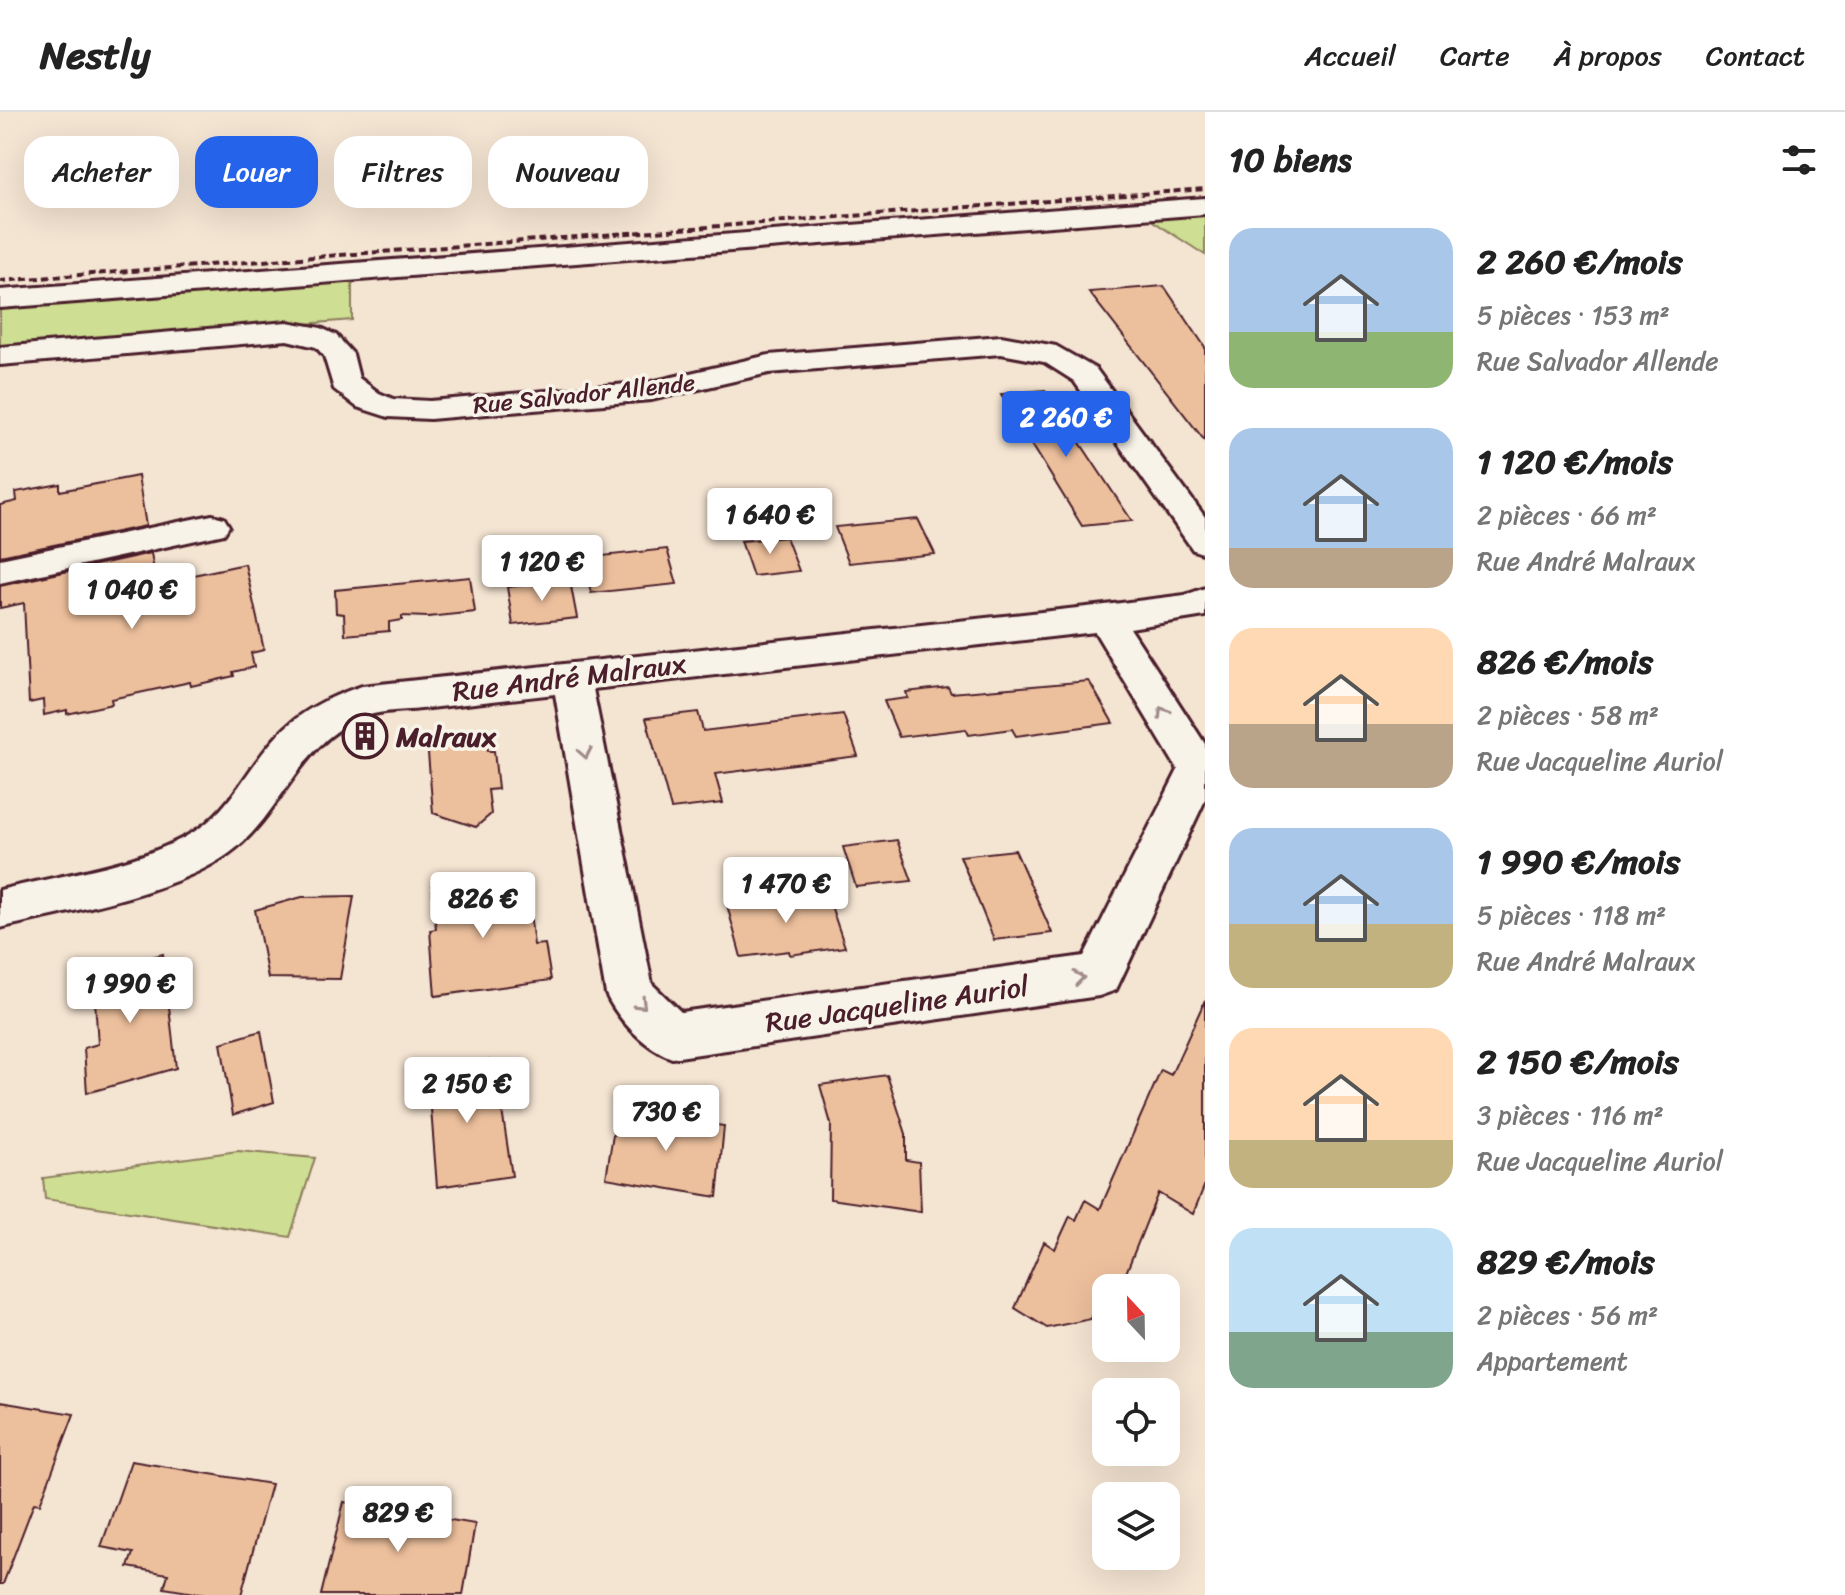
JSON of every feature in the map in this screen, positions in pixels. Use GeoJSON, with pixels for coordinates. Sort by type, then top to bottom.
{"type":"FeatureCollection","features":[{"type":"Feature","properties":{"kind":"street"},"geometry":{"type":"LineString","coordinates":[[0,299],[1205,206]]}},
{"type":"Feature","properties":{"kind":"street","name":"Rue Salvador Allende"},"geometry":{"type":"LineString","coordinates":[[0,356],[287,331],[311,334],[326,341],[338,354],[345,382],[368,400],[388,408],[430,410],[651,391],[769,364],[1001,345],[1036,349],[1062,356],[1085,375],[1205,542]]}},
{"type":"Feature","properties":{"kind":"street"},"geometry":{"type":"LineString","coordinates":[[0,571],[212,526]]}},
{"type":"Feature","properties":{"kind":"street","name":"Rue André Malraux"},"geometry":{"type":"LineString","coordinates":[[0,909],[146,871],[218,839],[259,795],[292,746],[330,715],[362,701],[1105,618],[1191,607],[1205,601]]}},
{"type":"Feature","properties":{"kind":"street","name":"Rue Jacqueline Auriol"},"geometry":{"type":"LineString","coordinates":[[571,676],[630,994],[672,1036],[1099,975],[1199,769],[1105,618]]}},
{"type":"Feature","properties":{"kind":"green space"},"geometry":{"type":"Polygon","coordinates":[[[1205,211],[1205,255],[1145,216],[1205,211]]]}},
{"type":"Feature","properties":{"kind":"green space"},"geometry":{"type":"Polygon","coordinates":[[[352,278],[352,320],[0,349],[0,306],[352,278]]]}},
{"type":"Feature","properties":{"kind":"green space"},"geometry":{"type":"Polygon","coordinates":[[[238,1151],[315,1158],[290,1237],[45,1199],[43,1178],[238,1151]]]}},
{"type":"Feature","properties":{"kind":"building"},"geometry":{"type":"Polygon","coordinates":[[[1164,286],[1205,347],[1205,441],[1089,292],[1164,286]]]}},
{"type":"Feature","properties":{"kind":"building"},"geometry":{"type":"Polygon","coordinates":[[[1045,390],[1132,521],[1082,526],[1001,394],[1045,390]]]}},
{"type":"Feature","properties":{"kind":"building"},"geometry":{"type":"Polygon","coordinates":[[[138,476],[146,526],[0,556],[0,505],[17,501],[16,492],[60,484],[60,491],[138,476]]]}},
{"type":"Feature","properties":{"kind":"building"},"geometry":{"type":"Polygon","coordinates":[[[918,519],[935,554],[849,563],[835,527],[918,519]]]}},
{"type":"Feature","properties":{"kind":"building"},"geometry":{"type":"Polygon","coordinates":[[[786,537],[799,571],[753,576],[741,541],[786,537]]]}},
{"type":"Feature","properties":{"kind":"building"},"geometry":{"type":"Polygon","coordinates":[[[667,549],[677,584],[591,593],[583,558],[667,549]]]}},
{"type":"Feature","properties":{"kind":"building"},"geometry":{"type":"Polygon","coordinates":[[[151,553],[156,583],[245,564],[264,650],[251,653],[254,667],[233,672],[234,676],[191,686],[190,682],[111,699],[112,704],[67,714],[67,710],[44,715],[43,700],[29,703],[24,603],[0,608],[0,586],[151,553]]]}},
{"type":"Feature","properties":{"kind":"building"},"geometry":{"type":"Polygon","coordinates":[[[470,577],[475,612],[428,617],[402,616],[402,620],[389,622],[389,631],[345,635],[344,614],[336,613],[335,590],[470,577]]]}},
{"type":"Feature","properties":{"kind":"building"},"geometry":{"type":"Polygon","coordinates":[[[570,581],[577,618],[513,625],[507,587],[570,581]]]}},
{"type":"Feature","properties":{"kind":"building"},"geometry":{"type":"Polygon","coordinates":[[[1089,681],[1113,723],[1016,736],[1012,729],[969,735],[966,729],[899,737],[884,701],[908,698],[906,692],[948,687],[951,693],[1089,681]]]}},
{"type":"Feature","properties":{"kind":"building"},"geometry":{"type":"Polygon","coordinates":[[[698,712],[703,731],[843,714],[858,756],[715,774],[723,803],[671,809],[646,718],[698,712]]]}},
{"type":"Feature","properties":{"kind":"building"},"geometry":{"type":"Polygon","coordinates":[[[486,735],[488,751],[494,751],[498,789],[488,790],[491,814],[476,827],[433,813],[427,741],[486,735]]]}},
{"type":"Feature","properties":{"kind":"building"},"geometry":{"type":"Polygon","coordinates":[[[897,840],[912,881],[856,887],[843,847],[897,840]]]}},
{"type":"Feature","properties":{"kind":"building"},"geometry":{"type":"Polygon","coordinates":[[[1015,850],[1052,933],[994,940],[960,856],[1015,850]]]}},
{"type":"Feature","properties":{"kind":"building"},"geometry":{"type":"Polygon","coordinates":[[[498,877],[501,900],[528,897],[534,945],[545,944],[551,980],[435,996],[430,930],[436,929],[432,886],[498,877]]]}},
{"type":"Feature","properties":{"kind":"building"},"geometry":{"type":"Polygon","coordinates":[[[826,891],[845,947],[790,955],[789,951],[741,957],[727,905],[826,891]]]}},
{"type":"Feature","properties":{"kind":"building"},"geometry":{"type":"Polygon","coordinates":[[[354,896],[340,979],[268,978],[255,910],[302,897],[354,896]]]}},
{"type":"Feature","properties":{"kind":"building"},"geometry":{"type":"Polygon","coordinates":[[[163,954],[176,1068],[87,1093],[84,1048],[98,1044],[93,972],[163,954]]]}},
{"type":"Feature","properties":{"kind":"building"},"geometry":{"type":"Polygon","coordinates":[[[1205,1000],[1205,1184],[1193,1214],[1158,1193],[1126,1274],[1092,1274],[1091,1319],[1047,1328],[1015,1308],[1044,1242],[1055,1249],[1070,1216],[1076,1220],[1085,1200],[1100,1209],[1161,1070],[1171,1075],[1205,1000]]]}},
{"type":"Feature","properties":{"kind":"building"},"geometry":{"type":"Polygon","coordinates":[[[261,1031],[274,1102],[233,1115],[221,1043],[261,1031]]]}},
{"type":"Feature","properties":{"kind":"building"},"geometry":{"type":"Polygon","coordinates":[[[488,1060],[490,1085],[498,1084],[512,1176],[437,1187],[428,1069],[488,1060]]]}},
{"type":"Feature","properties":{"kind":"building"},"geometry":{"type":"Polygon","coordinates":[[[887,1075],[906,1134],[906,1160],[919,1162],[921,1212],[830,1199],[831,1124],[820,1085],[887,1075]]]}},
{"type":"Feature","properties":{"kind":"building"},"geometry":{"type":"Polygon","coordinates":[[[617,1110],[724,1126],[717,1197],[606,1178],[617,1110]]]}},
{"type":"Feature","properties":{"kind":"building"},"geometry":{"type":"Polygon","coordinates":[[[0,1402],[74,1414],[40,1504],[34,1503],[3,1584],[0,1584],[0,1402]]]}},
{"type":"Feature","properties":{"kind":"building"},"geometry":{"type":"Polygon","coordinates":[[[131,1461],[271,1484],[241,1595],[206,1595],[164,1588],[168,1574],[128,1567],[133,1553],[101,1547],[131,1461]]]}},
{"type":"Feature","properties":{"kind":"building"},"geometry":{"type":"Polygon","coordinates":[[[344,1502],[475,1524],[463,1595],[321,1595],[344,1502]]]}},
{"type":"Feature","properties":{"kind":"railway"},"geometry":{"type":"LineString","coordinates":[[0,281],[1205,189]]}},
{"type":"Feature","properties":{"kind":"place","name":"Malraux"},"geometry":{"type":"Point","coordinates":[365,736]}}]}
